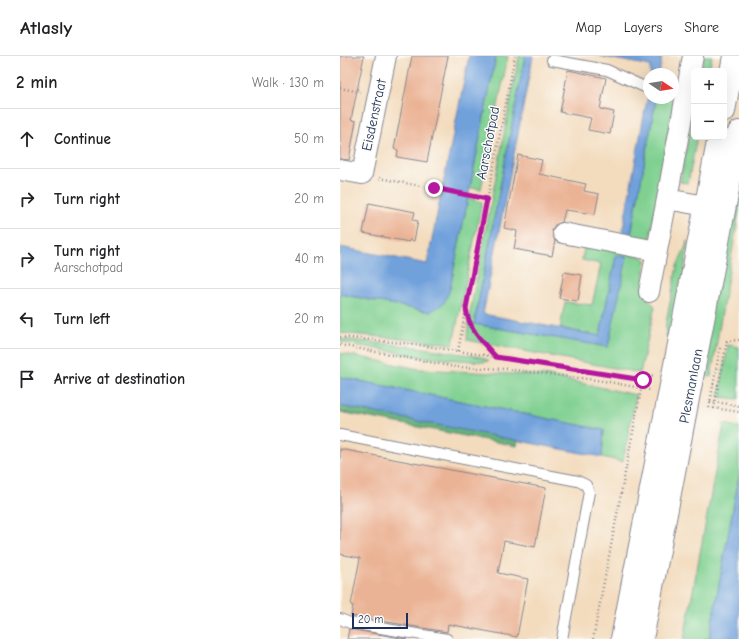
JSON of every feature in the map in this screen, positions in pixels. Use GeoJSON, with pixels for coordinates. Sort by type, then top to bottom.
{"type":"FeatureCollection","features":[{"type":"Feature","properties":{"kind":"main road"},"geometry":{"type":"LineString","coordinates":[[725,104],[734,56]]}},
{"type":"Feature","properties":{"kind":"main road","name":"Plesmanlaan"},"geometry":{"type":"LineString","coordinates":[[622,639],[715,207],[739,132]]}},
{"type":"Feature","properties":{"kind":"main road","name":"Plesmanlaan"},"geometry":{"type":"LineString","coordinates":[[642,639],[715,207],[719,140]]}},
{"type":"Feature","properties":{"kind":"street","name":"Eisdenstraat"},"geometry":{"type":"LineString","coordinates":[[362,174],[386,56]]}},
{"type":"Feature","properties":{"kind":"street"},"geometry":{"type":"LineString","coordinates":[[648,292],[668,199],[680,94],[693,56]]}},
{"type":"Feature","properties":{"kind":"street"},"geometry":{"type":"LineString","coordinates":[[340,170],[362,174]]}},
{"type":"Feature","properties":{"kind":"street"},"geometry":{"type":"LineString","coordinates":[[668,199],[715,207]]}},
{"type":"Feature","properties":{"kind":"street"},"geometry":{"type":"LineString","coordinates":[[563,233],[657,251]]}},
{"type":"Feature","properties":{"kind":"lane"},"geometry":{"type":"LineString","coordinates":[[552,60],[607,70],[643,86]]}},
{"type":"Feature","properties":{"kind":"lane"},"geometry":{"type":"LineString","coordinates":[[340,435],[570,479],[586,485],[589,492],[562,639]]}},
{"type":"Feature","properties":{"kind":"lane"},"geometry":{"type":"LineString","coordinates":[[340,620],[350,623],[447,639]]}},
{"type":"Feature","properties":{"kind":"path","name":"Aarschotpad"},"geometry":{"type":"LineString","coordinates":[[458,351],[515,56]]}},
{"type":"Feature","properties":{"kind":"path"},"geometry":{"type":"LineString","coordinates":[[362,174],[487,199]]}},
{"type":"Feature","properties":{"kind":"path"},"geometry":{"type":"LineString","coordinates":[[466,308],[467,319],[471,327],[496,357]]}},
{"type":"Feature","properties":{"kind":"path"},"geometry":{"type":"LineString","coordinates":[[340,337],[458,351],[643,380],[658,372]]}},
{"type":"Feature","properties":{"kind":"path"},"geometry":{"type":"LineString","coordinates":[[739,340],[728,341],[714,408],[739,412]]}},
{"type":"Feature","properties":{"kind":"path"},"geometry":{"type":"LineString","coordinates":[[340,346],[455,367],[506,369],[604,381],[654,392]]}},
{"type":"Feature","properties":{"kind":"path"},"geometry":{"type":"LineString","coordinates":[[593,639],[643,380]]}},
{"type":"Feature","properties":{"kind":"path"},"geometry":{"type":"LineString","coordinates":[[710,401],[739,406]]}},
{"type":"Feature","properties":{"kind":"green space"},"geometry":{"type":"Polygon","coordinates":[[[496,56],[508,56],[481,189],[470,188],[496,56]]]}},
{"type":"Feature","properties":{"kind":"green space"},"geometry":{"type":"Polygon","coordinates":[[[519,56],[525,56],[474,324],[608,347],[626,257],[616,256],[600,336],[560,328],[565,302],[592,305],[601,264],[582,260],[585,243],[643,257],[646,260],[643,294],[655,306],[640,373],[467,340],[468,323],[519,56]]]}},
{"type":"Feature","properties":{"kind":"green space"},"geometry":{"type":"Polygon","coordinates":[[[704,56],[712,56],[710,68],[702,68],[704,56]]]}},
{"type":"Feature","properties":{"kind":"green space"},"geometry":{"type":"Polygon","coordinates":[[[655,104],[673,104],[649,244],[630,240],[655,104]]]}},
{"type":"Feature","properties":{"kind":"green space"},"geometry":{"type":"Polygon","coordinates":[[[691,123],[691,140],[696,140],[688,183],[680,182],[691,123]]]}},
{"type":"Feature","properties":{"kind":"green space"},"geometry":{"type":"Polygon","coordinates":[[[739,170],[739,211],[711,377],[699,375],[739,170]]]}},
{"type":"Feature","properties":{"kind":"green space"},"geometry":{"type":"Polygon","coordinates":[[[468,198],[482,202],[453,344],[340,333],[340,294],[430,312],[450,289],[468,198]]]}},
{"type":"Feature","properties":{"kind":"green space"},"geometry":{"type":"Polygon","coordinates":[[[688,241],[676,338],[666,336],[666,323],[677,266],[688,241]]]}},
{"type":"Feature","properties":{"kind":"green space"},"geometry":{"type":"Polygon","coordinates":[[[340,339],[417,347],[481,357],[489,361],[484,362],[422,357],[340,342],[340,339]]]}},
{"type":"Feature","properties":{"kind":"green space"},"geometry":{"type":"Polygon","coordinates":[[[728,345],[739,347],[739,399],[719,397],[728,345]]]}},
{"type":"Feature","properties":{"kind":"green space"},"geometry":{"type":"Polygon","coordinates":[[[340,353],[419,369],[548,376],[636,395],[623,462],[602,457],[604,430],[340,377],[340,353]]]}},
{"type":"Feature","properties":{"kind":"green space"},"geometry":{"type":"Polygon","coordinates":[[[340,406],[518,439],[517,446],[340,412],[340,406]]]}},
{"type":"Feature","properties":{"kind":"green space"},"geometry":{"type":"Polygon","coordinates":[[[724,424],[739,427],[739,476],[709,639],[684,639],[724,424]]]}},
{"type":"Feature","properties":{"kind":"water"},"geometry":{"type":"Polygon","coordinates":[[[469,56],[496,56],[450,289],[444,303],[430,312],[340,294],[340,247],[427,264],[469,56]]]}},
{"type":"Feature","properties":{"kind":"water"},"geometry":{"type":"Polygon","coordinates":[[[525,56],[533,56],[483,314],[600,336],[616,255],[627,257],[608,347],[474,324],[525,56]]]}},
{"type":"Feature","properties":{"kind":"water"},"geometry":{"type":"Polygon","coordinates":[[[599,56],[662,56],[660,68],[650,68],[650,66],[599,56]]]}},
{"type":"Feature","properties":{"kind":"water"},"geometry":{"type":"Polygon","coordinates":[[[646,104],[655,104],[630,240],[621,239],[646,104]]]}},
{"type":"Feature","properties":{"kind":"water"},"geometry":{"type":"Polygon","coordinates":[[[340,377],[604,430],[602,457],[340,406],[340,377]]]}},
{"type":"Feature","properties":{"kind":"water"},"geometry":{"type":"Polygon","coordinates":[[[739,476],[739,639],[709,639],[739,476]]]}},
{"type":"Feature","properties":{"kind":"building"},"geometry":{"type":"Polygon","coordinates":[[[340,56],[364,56],[351,120],[356,121],[349,160],[340,159],[340,56]]]}},
{"type":"Feature","properties":{"kind":"building"},"geometry":{"type":"Polygon","coordinates":[[[412,56],[448,56],[427,162],[397,157],[398,150],[394,149],[412,56]]]}},
{"type":"Feature","properties":{"kind":"building"},"geometry":{"type":"Polygon","coordinates":[[[568,70],[606,78],[600,109],[614,112],[610,134],[588,130],[591,118],[560,112],[568,70]]]}},
{"type":"Feature","properties":{"kind":"building"},"geometry":{"type":"Polygon","coordinates":[[[518,155],[542,160],[539,174],[586,184],[584,191],[599,194],[595,214],[565,210],[562,222],[555,225],[552,230],[555,241],[552,256],[514,249],[517,231],[504,228],[518,155]]]}},
{"type":"Feature","properties":{"kind":"building"},"geometry":{"type":"Polygon","coordinates":[[[369,203],[415,212],[413,220],[418,221],[414,241],[409,240],[409,242],[363,233],[369,203]]]}},
{"type":"Feature","properties":{"kind":"building"},"geometry":{"type":"Polygon","coordinates":[[[564,272],[582,275],[578,301],[559,298],[564,272]]]}},
{"type":"Feature","properties":{"kind":"building"},"geometry":{"type":"Polygon","coordinates":[[[340,449],[546,488],[535,547],[504,541],[498,573],[528,579],[517,637],[448,624],[447,632],[351,616],[353,606],[351,605],[360,558],[340,554],[340,449]]]}},
{"type":"Feature","properties":{"kind":"building"},"geometry":{"type":"Polygon","coordinates":[[[349,629],[407,639],[347,639],[349,629]]]}},
{"type":"Feature","properties":{"kind":"route"},"geometry":{"type":"LineString","coordinates":[[434,188],[487,199],[466,308],[467,319],[471,327],[486,347],[496,357],[643,380]]}}]}
